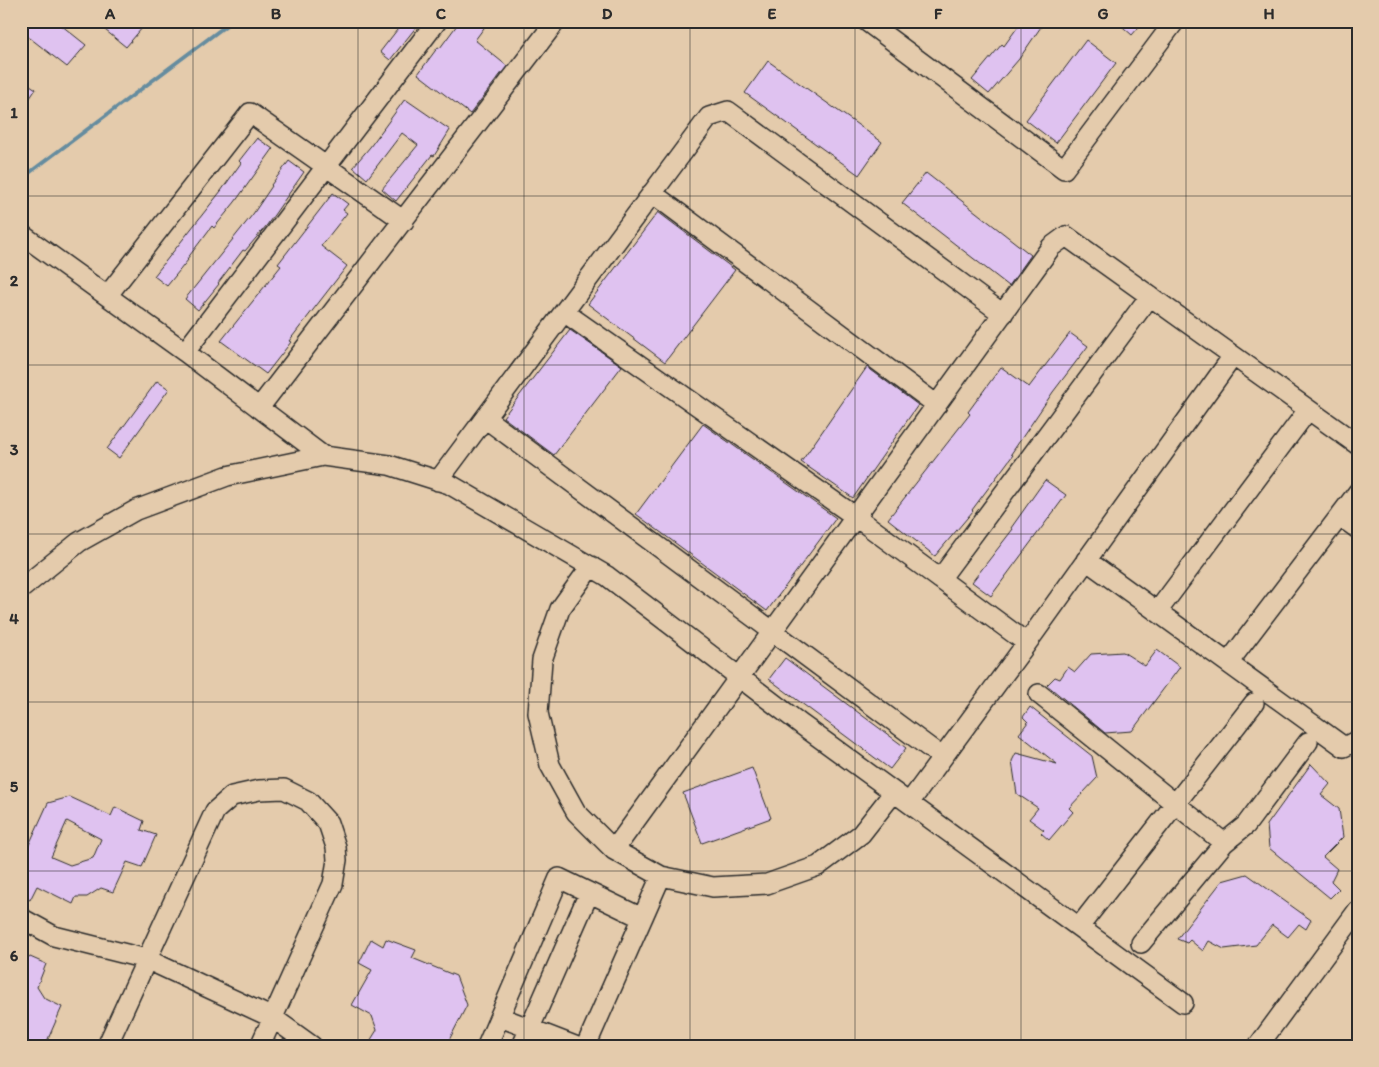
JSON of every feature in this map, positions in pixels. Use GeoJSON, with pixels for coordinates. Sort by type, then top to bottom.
{"type":"FeatureCollection","features":[{"type":"Feature","properties":{"kind":"street"},"geometry":{"type":"LineString","coordinates":[[186,352],[436,21]]}},
{"type":"Feature","properties":{"kind":"street"},"geometry":{"type":"LineString","coordinates":[[259,408],[556,21]]}},
{"type":"Feature","properties":{"kind":"street"},"geometry":{"type":"LineString","coordinates":[[866,21],[1064,169],[1175,21]]}},
{"type":"Feature","properties":{"kind":"street"},"geometry":{"type":"LineString","coordinates":[[438,481],[709,117],[728,112],[1003,314]]}},
{"type":"Feature","properties":{"kind":"street"},"geometry":{"type":"LineString","coordinates":[[107,296],[250,114],[404,220]]}},
{"type":"Feature","properties":{"kind":"street"},"geometry":{"type":"LineString","coordinates":[[652,193],[937,405]]}},
{"type":"Feature","properties":{"kind":"street"},"geometry":{"type":"LineString","coordinates":[[21,234],[186,352],[323,456]]}},
{"type":"Feature","properties":{"kind":"street"},"geometry":{"type":"LineString","coordinates":[[614,850],[1051,247],[1066,236],[1358,445]]}},
{"type":"Feature","properties":{"kind":"street"},"geometry":{"type":"LineString","coordinates":[[940,579],[1150,296]]}},
{"type":"Feature","properties":{"kind":"street"},"geometry":{"type":"LineString","coordinates":[[564,312],[856,517],[1027,643]]}},
{"type":"Feature","properties":{"kind":"street"},"geometry":{"type":"LineString","coordinates":[[591,566],[560,609],[542,660],[538,713],[550,765],[576,812],[614,850],[661,876],[713,887],[767,884],[818,866],[861,834],[902,798],[942,757],[1027,643],[1233,356]]}},
{"type":"Feature","properties":{"kind":"street"},"geometry":{"type":"LineString","coordinates":[[1158,612],[1308,410]]}},
{"type":"Feature","properties":{"kind":"street"},"geometry":{"type":"LineString","coordinates":[[485,418],[942,757]]}},
{"type":"Feature","properties":{"kind":"street"},"geometry":{"type":"LineString","coordinates":[[21,589],[79,542],[136,510],[227,476],[323,456],[389,465],[449,484],[591,566],[902,798],[1183,1003]]}},
{"type":"Feature","properties":{"kind":"street"},"geometry":{"type":"LineString","coordinates":[[1228,663],[1358,492]]}},
{"type":"Feature","properties":{"kind":"street"},"geometry":{"type":"LineString","coordinates":[[1340,516],[1358,529]]}},
{"type":"Feature","properties":{"kind":"street"},"geometry":{"type":"LineString","coordinates":[[1086,560],[1344,747],[1358,740]]}},
{"type":"Feature","properties":{"kind":"street"},"geometry":{"type":"LineString","coordinates":[[1039,694],[1224,843]]}},
{"type":"Feature","properties":{"kind":"street"},"geometry":{"type":"LineString","coordinates":[[1079,927],[1254,703]]}},
{"type":"Feature","properties":{"kind":"street"},"geometry":{"type":"LineString","coordinates":[[1141,943],[1224,843],[1246,825],[1308,742]]}},
{"type":"Feature","properties":{"kind":"street"},"geometry":{"type":"LineString","coordinates":[[107,1046],[215,811],[232,796],[259,790],[284,789],[308,801],[328,823],[336,847],[337,860],[333,884],[260,1046]]}},
{"type":"Feature","properties":{"kind":"street"},"geometry":{"type":"LineString","coordinates":[[586,1046],[661,876]]}},
{"type":"Feature","properties":{"kind":"street"},"geometry":{"type":"LineString","coordinates":[[487,1046],[559,878],[642,918]]}},
{"type":"Feature","properties":{"kind":"street"},"geometry":{"type":"LineString","coordinates":[[522,1046],[589,893]]}},
{"type":"Feature","properties":{"kind":"street"},"geometry":{"type":"LineString","coordinates":[[1258,1046],[1358,910]]}},
{"type":"Feature","properties":{"kind":"street"},"geometry":{"type":"LineString","coordinates":[[21,918],[54,936],[146,959],[273,1018],[312,1046]]}},
{"type":"Feature","properties":{"kind":"street"},"geometry":{"type":"LineString","coordinates":[[500,1017],[575,1046]]}},
{"type":"Feature","properties":{"kind":"building"},"geometry":{"type":"Polygon","coordinates":[[[21,21],[56,21],[86,45],[67,67],[21,31],[21,21]]]}},
{"type":"Feature","properties":{"kind":"building"},"geometry":{"type":"Polygon","coordinates":[[[113,21],[148,21],[126,47],[105,30],[113,21]]]}},
{"type":"Feature","properties":{"kind":"building"},"geometry":{"type":"Polygon","coordinates":[[[404,21],[421,21],[390,60],[380,52],[404,21]]]}},
{"type":"Feature","properties":{"kind":"building"},"geometry":{"type":"Polygon","coordinates":[[[460,21],[489,21],[475,40],[507,66],[470,114],[418,74],[460,21]]]}},
{"type":"Feature","properties":{"kind":"building"},"geometry":{"type":"Polygon","coordinates":[[[1022,21],[1045,21],[1019,59],[989,94],[972,80],[1002,44],[1004,46],[1022,21]]]}},
{"type":"Feature","properties":{"kind":"building"},"geometry":{"type":"Polygon","coordinates":[[[1116,21],[1144,21],[1132,35],[1116,21]]]}},
{"type":"Feature","properties":{"kind":"building"},"geometry":{"type":"Polygon","coordinates":[[[1086,40],[1116,63],[1056,143],[1026,120],[1086,40]]]}},
{"type":"Feature","properties":{"kind":"building"},"geometry":{"type":"Polygon","coordinates":[[[768,61],[882,142],[859,175],[745,93],[768,61]]]}},
{"type":"Feature","properties":{"kind":"building"},"geometry":{"type":"Polygon","coordinates":[[[21,79],[36,89],[21,111],[21,79]]]}},
{"type":"Feature","properties":{"kind":"building"},"geometry":{"type":"Polygon","coordinates":[[[405,99],[450,130],[434,156],[432,155],[396,201],[382,189],[418,145],[402,133],[367,179],[353,167],[405,99]]]}},
{"type":"Feature","properties":{"kind":"building"},"geometry":{"type":"Polygon","coordinates":[[[257,138],[273,149],[235,202],[214,228],[212,226],[167,286],[154,276],[221,191],[241,163],[239,161],[257,138]]]}},
{"type":"Feature","properties":{"kind":"building"},"geometry":{"type":"Polygon","coordinates":[[[289,161],[304,172],[267,225],[245,251],[243,250],[198,310],[185,299],[253,214],[289,161]]]}},
{"type":"Feature","properties":{"kind":"building"},"geometry":{"type":"Polygon","coordinates":[[[926,173],[1031,255],[1009,286],[902,203],[926,173]]]}},
{"type":"Feature","properties":{"kind":"building"},"geometry":{"type":"Polygon","coordinates":[[[333,193],[348,204],[343,210],[347,213],[321,246],[347,266],[266,374],[221,341],[281,266],[278,264],[333,193]]]}},
{"type":"Feature","properties":{"kind":"building"},"geometry":{"type":"Polygon","coordinates":[[[658,212],[735,270],[665,362],[588,304],[658,212]]]}},
{"type":"Feature","properties":{"kind":"building"},"geometry":{"type":"Polygon","coordinates":[[[570,330],[622,366],[554,455],[503,417],[570,330]]]}},
{"type":"Feature","properties":{"kind":"building"},"geometry":{"type":"Polygon","coordinates":[[[1070,333],[1088,346],[1053,392],[1011,454],[1013,455],[973,511],[935,556],[888,519],[970,414],[968,412],[1001,367],[1029,387],[1070,333]]]}},
{"type":"Feature","properties":{"kind":"building"},"geometry":{"type":"Polygon","coordinates":[[[867,367],[918,405],[853,498],[801,462],[867,367]]]}},
{"type":"Feature","properties":{"kind":"building"},"geometry":{"type":"Polygon","coordinates":[[[157,381],[169,389],[119,458],[107,449],[157,381]]]}},
{"type":"Feature","properties":{"kind":"building"},"geometry":{"type":"Polygon","coordinates":[[[703,424],[836,518],[767,611],[636,514],[703,424]]]}},
{"type":"Feature","properties":{"kind":"building"},"geometry":{"type":"Polygon","coordinates":[[[1045,480],[1066,495],[991,596],[972,582],[1013,529],[1011,528],[1045,480]]]}},
{"type":"Feature","properties":{"kind":"building"},"geometry":{"type":"Polygon","coordinates":[[[1157,650],[1180,667],[1132,731],[1105,733],[1047,685],[1055,677],[1060,679],[1068,667],[1075,672],[1091,654],[1123,652],[1145,666],[1157,650]]]}},
{"type":"Feature","properties":{"kind":"building"},"geometry":{"type":"Polygon","coordinates":[[[785,658],[906,748],[890,769],[769,679],[785,658]]]}},
{"type":"Feature","properties":{"kind":"building"},"geometry":{"type":"Polygon","coordinates":[[[1030,707],[1092,756],[1097,778],[1069,808],[1073,812],[1049,840],[1041,833],[1044,830],[1029,819],[1038,808],[1017,794],[1012,761],[1016,753],[1057,764],[1019,734],[1028,722],[1023,717],[1030,707]]]}},
{"type":"Feature","properties":{"kind":"building"},"geometry":{"type":"Polygon","coordinates":[[[1311,764],[1330,784],[1321,795],[1339,809],[1343,837],[1323,857],[1337,869],[1331,881],[1339,889],[1330,898],[1269,848],[1267,825],[1311,764]]]}},
{"type":"Feature","properties":{"kind":"building"},"geometry":{"type":"Polygon","coordinates":[[[752,768],[771,818],[702,843],[683,793],[752,768]]]}},
{"type":"Feature","properties":{"kind":"building"},"geometry":{"type":"Polygon","coordinates":[[[70,797],[111,816],[115,807],[144,821],[141,830],[156,835],[142,867],[127,862],[113,892],[101,888],[87,897],[76,897],[73,904],[37,886],[30,900],[21,896],[21,843],[28,847],[48,803],[70,797]],[[67,821],[51,857],[70,865],[93,858],[101,839],[67,821]]]}},
{"type":"Feature","properties":{"kind":"building"},"geometry":{"type":"Polygon","coordinates":[[[1247,874],[1311,920],[1306,929],[1299,924],[1288,937],[1272,925],[1256,945],[1224,949],[1209,941],[1203,951],[1190,940],[1187,943],[1177,939],[1222,881],[1247,874]]]}},
{"type":"Feature","properties":{"kind":"building"},"geometry":{"type":"Polygon","coordinates":[[[371,939],[383,946],[386,939],[416,950],[412,958],[456,976],[467,1005],[446,1046],[367,1046],[377,1030],[372,1016],[352,1005],[372,970],[359,963],[371,939]]]}},
{"type":"Feature","properties":{"kind":"building"},"geometry":{"type":"Polygon","coordinates":[[[21,953],[46,964],[37,987],[44,998],[62,1007],[45,1046],[21,1046],[21,953]]]}},
{"type":"Feature","properties":{"kind":"waterway"},"geometry":{"type":"LineString","coordinates":[[21,179],[232,21]]}}]}
